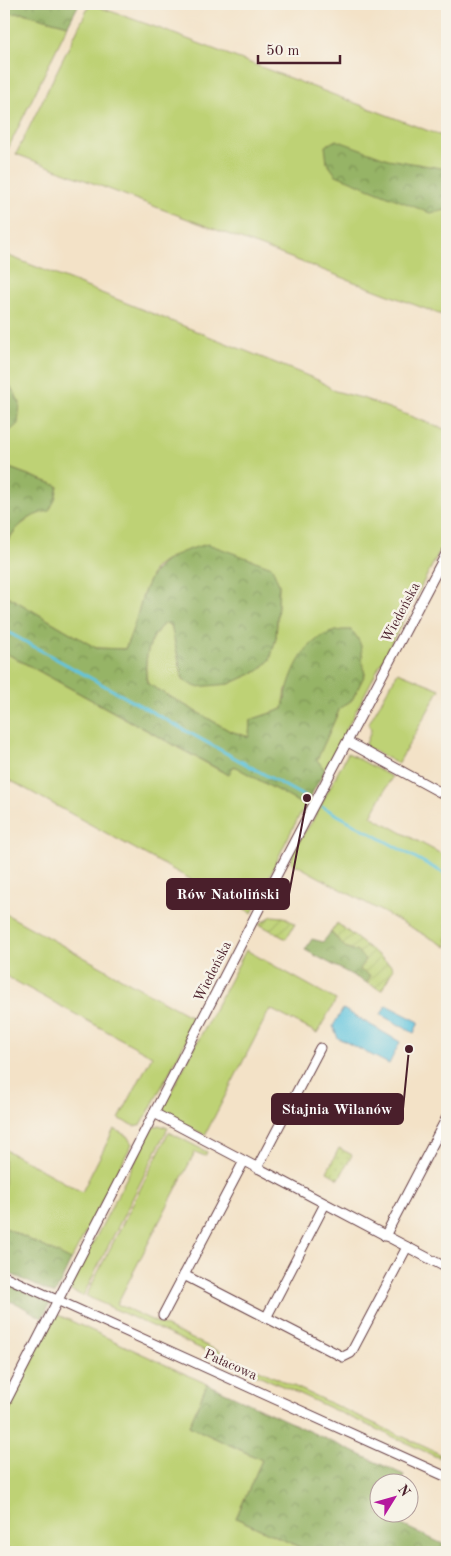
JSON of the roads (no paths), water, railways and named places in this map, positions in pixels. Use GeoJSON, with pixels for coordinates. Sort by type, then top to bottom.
{"type":"FeatureCollection","features":[{"type":"Feature","properties":{"kind":"street","name":"Wiedeńska"},"geometry":{"type":"LineString","coordinates":[[4,1405],[447,552]]}},
{"type":"Feature","properties":{"kind":"street"},"geometry":{"type":"LineString","coordinates":[[348,742],[446,792]]}},
{"type":"Feature","properties":{"kind":"street"},"geometry":{"type":"LineString","coordinates":[[257,1168],[320,1048]]}},
{"type":"Feature","properties":{"kind":"street"},"geometry":{"type":"LineString","coordinates":[[154,1113],[447,1268]]}},
{"type":"Feature","properties":{"kind":"street"},"geometry":{"type":"LineString","coordinates":[[385,1236],[447,1117]]}},
{"type":"Feature","properties":{"kind":"street"},"geometry":{"type":"LineString","coordinates":[[163,1315],[244,1161]]}},
{"type":"Feature","properties":{"kind":"street"},"geometry":{"type":"LineString","coordinates":[[266,1318],[325,1204]]}},
{"type":"Feature","properties":{"kind":"street"},"geometry":{"type":"LineString","coordinates":[[184,1275],[340,1356],[349,1355],[407,1247]]}},
{"type":"Feature","properties":{"kind":"street","name":"Pałacowa"},"geometry":{"type":"LineString","coordinates":[[4,1276],[447,1478]]}},
{"type":"Feature","properties":{"kind":"water"},"geometry":{"type":"Polygon","coordinates":[[[386,1005],[419,1022],[414,1033],[381,1015],[386,1005]]]}},
{"type":"Feature","properties":{"kind":"water"},"geometry":{"type":"Polygon","coordinates":[[[343,1009],[400,1042],[389,1064],[338,1038],[333,1026],[343,1009]]]}},
{"type":"Feature","properties":{"kind":"waterway"},"geometry":{"type":"LineString","coordinates":[[4,630],[307,798]]}},
{"type":"Feature","properties":{"kind":"waterway"},"geometry":{"type":"LineString","coordinates":[[323,807],[447,875]]}},
{"type":"Feature","properties":{"kind":"place","name":"Rów Natoliński"},"geometry":{"type":"Point","coordinates":[307,798]}},
{"type":"Feature","properties":{"kind":"place","name":"Stajnia Wilanów"},"geometry":{"type":"Point","coordinates":[409,1049]}}]}
